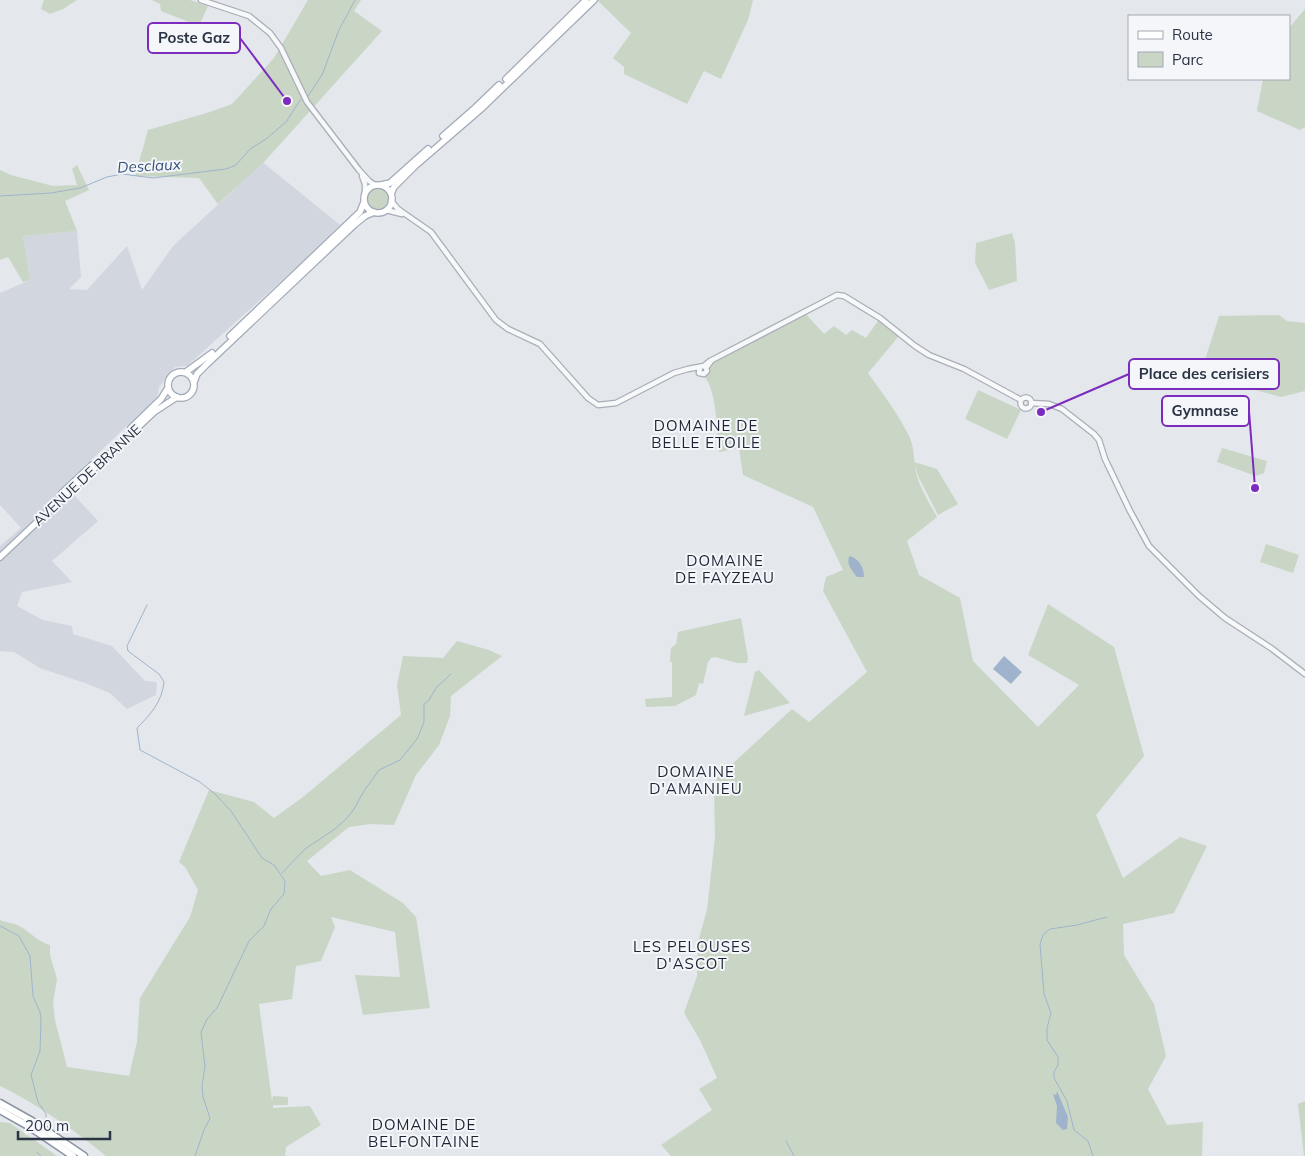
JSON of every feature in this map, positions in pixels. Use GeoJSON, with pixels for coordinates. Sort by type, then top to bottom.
{"type":"FeatureCollection","features":[{"type":"Feature","properties":{"kind":"highway"},"geometry":{"type":"LineString","coordinates":[[0,1103],[32,1121],[84,1156]]}},
{"type":"Feature","properties":{"kind":"highway"},"geometry":{"type":"LineString","coordinates":[[0,1110],[30,1127],[73,1156]]}},
{"type":"Feature","properties":{"kind":"main road"},"geometry":{"type":"LineString","coordinates":[[186,372],[208,356],[362,210],[365,192],[371,186],[390,183],[476,108],[586,0]]}},
{"type":"Feature","properties":{"kind":"main road"},"geometry":{"type":"LineString","coordinates":[[390,194],[394,186],[415,166],[481,109],[594,0]]}},
{"type":"Feature","properties":{"kind":"main road"},"geometry":{"type":"LineString","coordinates":[[364,202],[368,209],[374,212],[378,213],[386,210],[391,201],[390,194],[387,188],[378,185]]}},
{"type":"Feature","properties":{"kind":"main road"},"geometry":{"type":"LineString","coordinates":[[194,382],[191,375],[180,371],[169,379],[168,388],[177,397],[184,398],[190,394],[200,370],[354,225],[365,216],[374,212]]}},
{"type":"Feature","properties":{"kind":"main road","name":"AVENUE DE BRANNE"},"geometry":{"type":"LineString","coordinates":[[0,551],[161,399],[168,388]]}},
{"type":"Feature","properties":{"kind":"main road","name":"AVENUE DE BRANNE"},"geometry":{"type":"LineString","coordinates":[[0,557],[154,412],[177,397]]}},
{"type":"Feature","properties":{"kind":"street"},"geometry":{"type":"LineString","coordinates":[[201,0],[241,12],[270,33],[284,53],[308,102],[359,170],[369,181],[378,185]]}},
{"type":"Feature","properties":{"kind":"street"},"geometry":{"type":"LineString","coordinates":[[359,170],[365,184],[365,192]]}},
{"type":"Feature","properties":{"kind":"street"},"geometry":{"type":"LineString","coordinates":[[391,201],[396,207],[431,232],[496,320],[508,329],[540,344],[588,398],[598,405],[616,403],[674,373],[702,368],[710,361],[838,295],[844,296],[880,318],[929,355],[964,369],[1021,400]]}},
{"type":"Feature","properties":{"kind":"street"},"geometry":{"type":"LineString","coordinates":[[386,210],[409,217]]}},
{"type":"Feature","properties":{"kind":"street"},"geometry":{"type":"LineString","coordinates":[[1021,400],[1027,397],[1031,403]]}},
{"type":"Feature","properties":{"kind":"street"},"geometry":{"type":"LineString","coordinates":[[1021,400],[1021,405],[1025,408],[1030,406],[1031,403]]}},
{"type":"Feature","properties":{"kind":"street"},"geometry":{"type":"LineString","coordinates":[[1031,403],[1049,404],[1062,409],[1094,434],[1099,440],[1130,511],[1149,546],[1199,596],[1225,618],[1305,674]]}},
{"type":"Feature","properties":{"kind":"shaded area"},"geometry":{"type":"Polygon","coordinates":[[[260,160],[340,225],[310,255],[187,366],[175,367],[159,387],[157,397],[65,485],[98,521],[52,561],[72,582],[22,592],[17,606],[43,620],[72,626],[73,634],[112,646],[145,681],[157,682],[156,695],[127,709],[110,693],[40,668],[14,652],[0,651],[0,546],[21,528],[0,505],[0,293],[30,280],[23,236],[77,231],[81,277],[69,289],[87,290],[127,246],[142,290],[173,246],[234,190],[260,160]]]}},
{"type":"Feature","properties":{"kind":"green space"},"geometry":{"type":"Polygon","coordinates":[[[44,0],[77,0],[63,9],[50,14],[41,9],[44,0]]]}},
{"type":"Feature","properties":{"kind":"green space"},"geometry":{"type":"Polygon","coordinates":[[[152,0],[190,0],[208,6],[199,26],[161,11],[160,4],[152,0]]]}},
{"type":"Feature","properties":{"kind":"green space"},"geometry":{"type":"Polygon","coordinates":[[[308,0],[361,0],[354,11],[382,31],[265,161],[218,204],[199,178],[135,176],[148,130],[232,104],[274,58],[308,0]]]}},
{"type":"Feature","properties":{"kind":"green space"},"geometry":{"type":"Polygon","coordinates":[[[597,0],[753,0],[748,20],[721,79],[704,71],[687,104],[624,74],[624,67],[613,58],[631,33],[597,0]]]}},
{"type":"Feature","properties":{"kind":"green space"},"geometry":{"type":"Polygon","coordinates":[[[1305,9],[1305,127],[1300,130],[1257,111],[1263,80],[1290,80],[1290,27],[1305,9]]]}},
{"type":"Feature","properties":{"kind":"green space"},"geometry":{"type":"Polygon","coordinates":[[[77,165],[89,190],[65,201],[77,231],[23,236],[30,280],[23,282],[8,257],[0,260],[0,170],[11,175],[53,186],[77,185],[72,169],[77,165]]]}},
{"type":"Feature","properties":{"kind":"green space"},"geometry":{"type":"Polygon","coordinates":[[[377,188],[385,191],[388,199],[385,207],[377,210],[369,207],[366,199],[369,191],[377,188]]]}},
{"type":"Feature","properties":{"kind":"green space"},"geometry":{"type":"Polygon","coordinates":[[[1012,233],[1015,243],[1017,281],[989,290],[975,263],[976,243],[1012,233]]]}},
{"type":"Feature","properties":{"kind":"green space"},"geometry":{"type":"Polygon","coordinates":[[[804,312],[824,334],[834,326],[846,335],[852,330],[866,338],[880,318],[899,336],[868,373],[906,429],[913,447],[919,481],[937,517],[907,541],[919,575],[960,598],[973,661],[1038,727],[1079,685],[1028,655],[1048,604],[1114,647],[1144,756],[1096,815],[1123,878],[1180,837],[1207,846],[1174,913],[1123,924],[1124,955],[1154,1004],[1166,1056],[1148,1089],[1167,1125],[1203,1122],[1202,1156],[671,1156],[661,1145],[712,1110],[699,1089],[717,1078],[700,1040],[684,1013],[697,976],[698,942],[707,910],[715,837],[714,788],[717,778],[792,709],[809,722],[867,672],[823,591],[826,577],[843,570],[813,507],[743,475],[739,448],[719,452],[717,422],[711,389],[702,374],[704,374],[709,362],[804,312]]]}},
{"type":"Feature","properties":{"kind":"green space"},"geometry":{"type":"Polygon","coordinates":[[[1279,315],[1287,321],[1305,323],[1305,391],[1281,397],[1232,384],[1205,360],[1219,316],[1279,315]]]}},
{"type":"Feature","properties":{"kind":"green space"},"geometry":{"type":"Polygon","coordinates":[[[978,390],[1021,410],[1007,439],[965,419],[978,390]]]}},
{"type":"Feature","properties":{"kind":"green space"},"geometry":{"type":"Polygon","coordinates":[[[1222,448],[1267,461],[1264,473],[1256,476],[1217,462],[1222,448]]]}},
{"type":"Feature","properties":{"kind":"green space"},"geometry":{"type":"Polygon","coordinates":[[[914,462],[937,469],[958,504],[938,515],[918,476],[914,462]]]}},
{"type":"Feature","properties":{"kind":"green space"},"geometry":{"type":"Polygon","coordinates":[[[1266,544],[1299,555],[1293,573],[1260,562],[1266,544]]]}},
{"type":"Feature","properties":{"kind":"green space"},"geometry":{"type":"Polygon","coordinates":[[[741,618],[748,658],[747,663],[737,663],[715,657],[711,658],[708,662],[703,684],[699,683],[696,695],[675,706],[646,707],[645,699],[672,697],[671,648],[676,644],[678,632],[741,618]]]}},
{"type":"Feature","properties":{"kind":"green space"},"geometry":{"type":"Polygon","coordinates":[[[457,641],[489,650],[502,656],[451,696],[450,716],[439,745],[416,775],[394,825],[370,824],[349,827],[307,861],[321,876],[350,870],[403,903],[416,917],[430,1008],[363,1015],[355,975],[400,977],[395,932],[331,917],[335,927],[321,961],[296,966],[292,999],[259,1004],[272,1101],[273,1096],[288,1097],[288,1105],[273,1105],[273,1108],[310,1106],[321,1125],[286,1147],[285,1156],[106,1156],[55,1118],[0,1086],[0,920],[20,926],[40,941],[50,945],[50,955],[57,979],[53,1003],[55,1020],[67,1067],[129,1076],[137,1042],[140,998],[190,917],[198,890],[185,867],[179,862],[209,790],[254,802],[274,818],[303,797],[401,715],[397,685],[403,656],[443,658],[457,641]]]}},
{"type":"Feature","properties":{"kind":"green space"},"geometry":{"type":"Polygon","coordinates":[[[759,670],[790,703],[744,716],[755,672],[759,670]]]}},
{"type":"Feature","properties":{"kind":"green space"},"geometry":{"type":"Polygon","coordinates":[[[1305,1101],[1305,1156],[1304,1156],[1298,1104],[1305,1101]]]}},
{"type":"Feature","properties":{"kind":"green space"},"geometry":{"type":"Polygon","coordinates":[[[0,1122],[10,1123],[57,1156],[0,1156],[0,1122]]]}},
{"type":"Feature","properties":{"kind":"water"},"geometry":{"type":"Polygon","coordinates":[[[850,556],[860,564],[864,577],[857,577],[851,569],[848,561],[850,556]]]}},
{"type":"Feature","properties":{"kind":"water"},"geometry":{"type":"Polygon","coordinates":[[[1004,656],[1022,672],[1011,684],[993,669],[1004,656]]]}},
{"type":"Feature","properties":{"kind":"water"},"geometry":{"type":"Polygon","coordinates":[[[1057,1091],[1068,1117],[1067,1129],[1063,1130],[1056,1123],[1057,1106],[1053,1094],[1056,1095],[1057,1091]]]}},
{"type":"Feature","properties":{"kind":"waterway","name":"Desclaux"},"geometry":{"type":"LineString","coordinates":[[308,96],[322,75],[339,30],[355,0]]}},
{"type":"Feature","properties":{"kind":"waterway","name":"Desclaux"},"geometry":{"type":"LineString","coordinates":[[0,196],[51,193],[80,188],[107,177],[122,174],[153,178],[226,169],[236,165],[250,149],[266,139],[286,122],[301,99]]}},
{"type":"Feature","properties":{"kind":"waterway"},"geometry":{"type":"LineString","coordinates":[[147,605],[127,646],[128,651],[159,674],[164,682],[158,702],[137,728],[140,750],[200,782],[215,794],[231,811],[262,858],[274,865],[285,881],[284,894],[271,909],[264,926],[249,941],[217,1008],[207,1019],[201,1032],[205,1067],[202,1086],[203,1097],[210,1118],[195,1156]]}},
{"type":"Feature","properties":{"kind":"waterway"},"geometry":{"type":"LineString","coordinates":[[282,873],[305,849],[335,829],[347,818],[379,770],[400,760],[417,739],[424,722],[424,704],[429,700],[436,688],[451,674]]}},
{"type":"Feature","properties":{"kind":"waterway"},"geometry":{"type":"LineString","coordinates":[[1093,1156],[1088,1141],[1074,1130],[1067,1101],[1054,1078],[1058,1057],[1047,1040],[1047,1028],[1051,1013],[1044,994],[1040,944],[1043,935],[1050,929],[1077,925],[1107,917]]}},
{"type":"Feature","properties":{"kind":"waterway"},"geometry":{"type":"LineString","coordinates":[[0,926],[19,936],[30,956],[33,996],[41,1019],[40,1051],[31,1075],[38,1102],[46,1117]]}},
{"type":"Feature","properties":{"kind":"waterway"},"geometry":{"type":"LineString","coordinates":[[786,1141],[794,1156]]}},
{"type":"Feature","properties":{"kind":"waterway"},"geometry":{"type":"LineString","coordinates":[[37,1152],[41,1156]]}},
{"type":"Feature","properties":{"kind":"place","name":"Poste Gaz"},"geometry":{"type":"Point","coordinates":[287,101]}},
{"type":"Feature","properties":{"kind":"place","name":"Place des cerisiers"},"geometry":{"type":"Point","coordinates":[1041,412]}},
{"type":"Feature","properties":{"kind":"place","name":"Gymnase"},"geometry":{"type":"Point","coordinates":[1255,488]}},
{"type":"Feature","properties":{"kind":"district","name":"DOMAINE DE BELLE ETOILE"},"geometry":{"type":"Point","coordinates":[706,434]}},
{"type":"Feature","properties":{"kind":"district","name":"DOMAINE DE FAYZEAU"},"geometry":{"type":"Point","coordinates":[725,570]}},
{"type":"Feature","properties":{"kind":"district","name":"DOMAINE D'AMANIEU"},"geometry":{"type":"Point","coordinates":[696,780]}},
{"type":"Feature","properties":{"kind":"district","name":"LES PELOUSES D'ASCOT"},"geometry":{"type":"Point","coordinates":[692,956]}},
{"type":"Feature","properties":{"kind":"district","name":"DOMAINE DE BELFONTAINE"},"geometry":{"type":"Point","coordinates":[424,1134]}}]}
